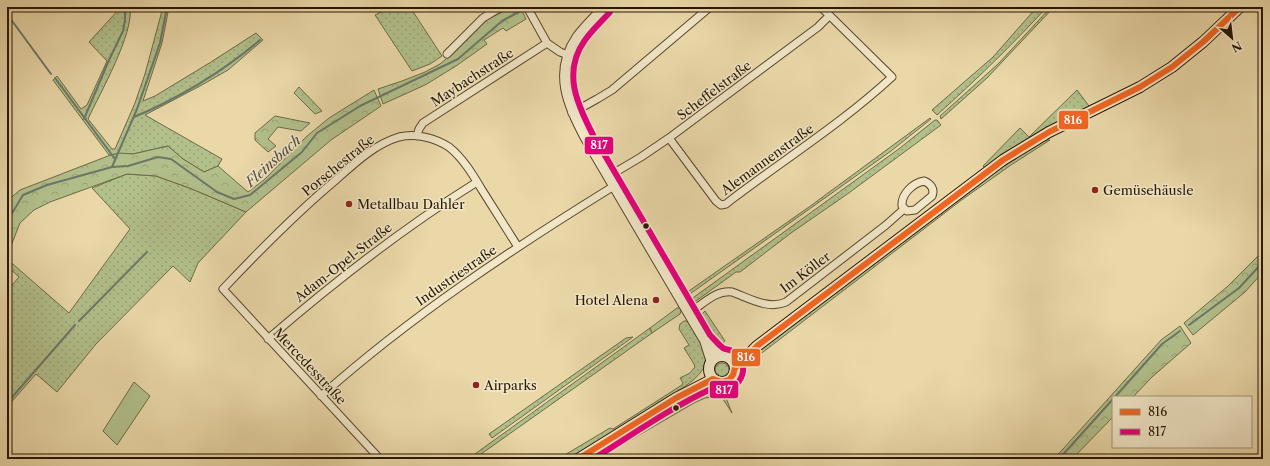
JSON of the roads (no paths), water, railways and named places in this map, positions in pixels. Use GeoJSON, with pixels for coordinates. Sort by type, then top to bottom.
{"type":"FeatureCollection","features":[{"type":"Feature","properties":{"kind":"main road"},"geometry":{"type":"LineString","coordinates":[[711,370],[722,382],[729,380],[733,375],[735,368],[757,346],[986,172],[1071,120],[1128,93],[1161,74],[1182,60],[1240,7]]}},
{"type":"Feature","properties":{"kind":"main road"},"geometry":{"type":"LineString","coordinates":[[578,459],[686,392],[711,370],[715,358],[724,357],[757,346]]}},
{"type":"Feature","properties":{"kind":"main road"},"geometry":{"type":"LineString","coordinates":[[724,357],[733,362],[735,368]]}},
{"type":"Feature","properties":{"kind":"street"},"geometry":{"type":"LineString","coordinates":[[447,54],[483,18],[501,7]]}},
{"type":"Feature","properties":{"kind":"street"},"geometry":{"type":"LineString","coordinates":[[528,7],[547,43],[560,52],[568,55]]}},
{"type":"Feature","properties":{"kind":"street"},"geometry":{"type":"LineString","coordinates":[[604,7],[582,30],[571,46],[568,55],[564,72],[564,80],[572,113],[704,340],[711,370]]}},
{"type":"Feature","properties":{"kind":"street"},"geometry":{"type":"LineString","coordinates":[[572,113],[612,90],[710,7]]}},
{"type":"Feature","properties":{"kind":"street"},"geometry":{"type":"LineString","coordinates":[[821,7],[829,16]]}},
{"type":"Feature","properties":{"kind":"street","name":"Alemannenstraße"},"geometry":{"type":"LineString","coordinates":[[669,138],[716,201],[721,205],[726,204],[842,119],[892,77],[829,16]]}},
{"type":"Feature","properties":{"kind":"street","name":"Scheffelstraße"},"geometry":{"type":"LineString","coordinates":[[609,176],[669,138],[818,27],[829,16]]}},
{"type":"Feature","properties":{"kind":"street","name":"Maybachstraße"},"geometry":{"type":"LineString","coordinates":[[417,136],[423,123],[547,43]]}},
{"type":"Feature","properties":{"kind":"street","name":"Porschestraße"},"geometry":{"type":"LineString","coordinates":[[223,289],[282,228],[313,199],[370,152],[393,139],[409,136],[434,139],[449,148],[460,158],[518,247]]}},
{"type":"Feature","properties":{"kind":"street","name":"Adam-Opel-Straße"},"geometry":{"type":"LineString","coordinates":[[268,339],[335,282],[385,244],[446,201],[477,182]]}},
{"type":"Feature","properties":{"kind":"street","name":"Im Köller"},"geometry":{"type":"LineString","coordinates":[[920,182],[931,185],[933,193],[930,199],[915,210],[907,211],[904,209],[902,206],[902,198],[907,192],[920,182]]}},
{"type":"Feature","properties":{"kind":"street","name":"Industriestraße"},"geometry":{"type":"LineString","coordinates":[[321,396],[372,352],[469,279],[614,186]]}},
{"type":"Feature","properties":{"kind":"street","name":"Im Köller"},"geometry":{"type":"LineString","coordinates":[[689,314],[712,297],[724,292],[732,292],[769,305],[777,305],[786,302],[886,225],[904,209]]}},
{"type":"Feature","properties":{"kind":"street","name":"Mercedesstraße"},"geometry":{"type":"LineString","coordinates":[[223,289],[380,459]]}},
{"type":"Feature","properties":{"kind":"street"},"geometry":{"type":"LineString","coordinates":[[704,340],[724,357]]}},
{"type":"Feature","properties":{"kind":"waterway"},"geometry":{"type":"LineString","coordinates":[[84,119],[123,31],[125,20],[123,7]]}},
{"type":"Feature","properties":{"kind":"waterway"},"geometry":{"type":"LineString","coordinates":[[112,167],[137,109],[160,43],[167,7]]}},
{"type":"Feature","properties":{"kind":"waterway","name":"Fleinsbach"},"geometry":{"type":"LineString","coordinates":[[7,229],[11,215],[23,195],[47,185],[112,167],[128,166],[158,157],[171,159],[217,192],[234,199],[250,195],[302,152],[317,133],[360,106],[458,59],[502,21],[526,8]]}},
{"type":"Feature","properties":{"kind":"waterway"},"geometry":{"type":"LineString","coordinates":[[7,14],[51,74]]}},
{"type":"Feature","properties":{"kind":"waterway"},"geometry":{"type":"LineString","coordinates":[[134,117],[184,93],[231,63],[260,40]]}},
{"type":"Feature","properties":{"kind":"waterway"},"geometry":{"type":"LineString","coordinates":[[55,78],[115,159]]}},
{"type":"Feature","properties":{"kind":"waterway"},"geometry":{"type":"LineString","coordinates":[[79,321],[147,252]]}},
{"type":"Feature","properties":{"kind":"waterway"},"geometry":{"type":"LineString","coordinates":[[1189,325],[1239,288],[1263,262]]}},
{"type":"Feature","properties":{"kind":"waterway"},"geometry":{"type":"LineString","coordinates":[[7,403],[75,325]]}},
{"type":"Feature","properties":{"kind":"waterway"},"geometry":{"type":"LineString","coordinates":[[1116,396],[1162,344],[1180,331]]}},
{"type":"Feature","properties":{"kind":"waterway"},"geometry":{"type":"LineString","coordinates":[[1059,459],[1112,400]]}},
{"type":"Feature","properties":{"kind":"place","name":"Gemüsehäusle"},"geometry":{"type":"Point","coordinates":[1095,190]}},
{"type":"Feature","properties":{"kind":"place","name":"Metallbau Dahler"},"geometry":{"type":"Point","coordinates":[349,204]}},
{"type":"Feature","properties":{"kind":"place","name":"Hotel Alena"},"geometry":{"type":"Point","coordinates":[656,300]}},
{"type":"Feature","properties":{"kind":"place","name":"Airparks"},"geometry":{"type":"Point","coordinates":[476,385]}}]}
